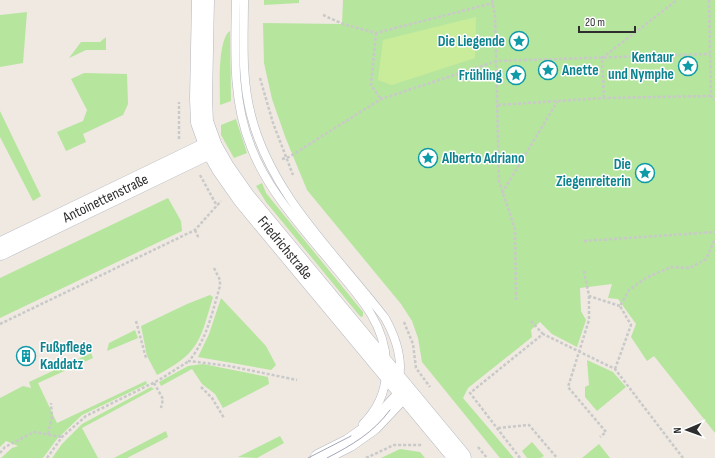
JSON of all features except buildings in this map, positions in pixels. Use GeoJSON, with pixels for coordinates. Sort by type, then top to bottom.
{"type":"FeatureCollection","features":[{"type":"Feature","properties":{"kind":"main road","name":"Friedrichstraße"},"geometry":{"type":"LineString","coordinates":[[203,0],[202,122],[211,147],[236,186],[460,458]]}},
{"type":"Feature","properties":{"kind":"main road","name":"Antoinettenstraße"},"geometry":{"type":"LineString","coordinates":[[0,249],[211,147]]}},
{"type":"Feature","properties":{"kind":"street"},"geometry":{"type":"LineString","coordinates":[[319,458],[349,443],[373,426],[390,410],[396,382]]}},
{"type":"Feature","properties":{"kind":"lane"},"geometry":{"type":"LineString","coordinates":[[236,0],[236,86],[242,123],[251,148],[276,194],[374,318],[385,346],[396,382]]}},
{"type":"Feature","properties":{"kind":"lane"},"geometry":{"type":"LineString","coordinates":[[244,0],[244,58],[247,97],[255,130],[262,148],[269,164],[290,199],[385,318],[394,337],[397,348],[400,366],[396,382]]}},
{"type":"Feature","properties":{"kind":"lane"},"geometry":{"type":"LineString","coordinates":[[349,443],[350,436],[369,418],[378,404],[386,383],[396,382]]}},
{"type":"Feature","properties":{"kind":"path"},"geometry":{"type":"LineString","coordinates":[[602,58],[677,0]]}},
{"type":"Feature","properties":{"kind":"path"},"geometry":{"type":"LineString","coordinates":[[710,0],[711,96],[715,100]]}},
{"type":"Feature","properties":{"kind":"path"},"geometry":{"type":"LineString","coordinates":[[323,15],[343,24],[376,33],[492,1],[495,15],[497,62],[499,181],[515,229],[516,301]]}},
{"type":"Feature","properties":{"kind":"path"},"geometry":{"type":"LineString","coordinates":[[376,33],[371,85],[382,100]]}},
{"type":"Feature","properties":{"kind":"path"},"geometry":{"type":"LineString","coordinates":[[286,158],[382,100],[497,62],[710,54]]}},
{"type":"Feature","properties":{"kind":"path"},"geometry":{"type":"LineString","coordinates":[[602,58],[604,98]]}},
{"type":"Feature","properties":{"kind":"path"},"geometry":{"type":"LineString","coordinates":[[259,76],[293,176]]}},
{"type":"Feature","properties":{"kind":"path"},"geometry":{"type":"LineString","coordinates":[[498,105],[604,98],[711,96]]}},
{"type":"Feature","properties":{"kind":"path"},"geometry":{"type":"LineString","coordinates":[[502,193],[557,102]]}},
{"type":"Feature","properties":{"kind":"path"},"geometry":{"type":"LineString","coordinates":[[190,158],[217,206]]}},
{"type":"Feature","properties":{"kind":"path"},"geometry":{"type":"LineString","coordinates":[[0,324],[195,230],[236,186]]}},
{"type":"Feature","properties":{"kind":"path"},"geometry":{"type":"LineString","coordinates":[[195,230],[199,239]]}},
{"type":"Feature","properties":{"kind":"path"},"geometry":{"type":"LineString","coordinates":[[584,241],[715,232]]}},
{"type":"Feature","properties":{"kind":"path"},"geometry":{"type":"LineString","coordinates":[[620,306],[629,290],[646,278],[671,267],[690,268],[706,259],[715,239]]}},
{"type":"Feature","properties":{"kind":"path"},"geometry":{"type":"LineString","coordinates":[[47,458],[62,437],[86,416],[154,383],[189,360],[198,349],[206,332],[220,286],[220,280],[214,268]]}},
{"type":"Feature","properties":{"kind":"path"},"geometry":{"type":"LineString","coordinates":[[584,271],[589,296],[589,320],[568,387],[606,432],[600,437]]}},
{"type":"Feature","properties":{"kind":"path"},"geometry":{"type":"LineString","coordinates":[[589,296],[620,306],[631,325],[615,369]]}},
{"type":"Feature","properties":{"kind":"path"},"geometry":{"type":"LineString","coordinates":[[400,316],[407,327],[413,344],[416,368],[422,377]]}},
{"type":"Feature","properties":{"kind":"path"},"geometry":{"type":"LineString","coordinates":[[136,321],[146,358]]}},
{"type":"Feature","properties":{"kind":"path"},"geometry":{"type":"LineString","coordinates":[[531,321],[543,334],[578,353],[615,369],[683,458]]}},
{"type":"Feature","properties":{"kind":"path"},"geometry":{"type":"LineString","coordinates":[[520,458],[470,393],[543,334]]}},
{"type":"Feature","properties":{"kind":"path"},"geometry":{"type":"LineString","coordinates":[[189,360],[229,366],[298,380]]}},
{"type":"Feature","properties":{"kind":"path"},"geometry":{"type":"LineString","coordinates":[[154,383],[163,399],[161,408]]}},
{"type":"Feature","properties":{"kind":"path"},"geometry":{"type":"LineString","coordinates":[[201,386],[212,398],[224,418]]}},
{"type":"Feature","properties":{"kind":"path"},"geometry":{"type":"LineString","coordinates":[[48,434],[52,417],[51,403]]}},
{"type":"Feature","properties":{"kind":"path"},"geometry":{"type":"LineString","coordinates":[[497,428],[529,425],[557,458]]}},
{"type":"Feature","properties":{"kind":"path"},"geometry":{"type":"LineString","coordinates":[[0,453],[5,447],[34,432],[62,437]]}},
{"type":"Feature","properties":{"kind":"path"},"geometry":{"type":"LineString","coordinates":[[366,458],[394,445],[423,445]]}},
{"type":"Feature","properties":{"kind":"green space"},"geometry":{"type":"Polygon","coordinates":[[[264,0],[299,0],[299,3],[264,5],[264,0]]]}},
{"type":"Feature","properties":{"kind":"green space"},"geometry":{"type":"Polygon","coordinates":[[[343,0],[715,0],[715,433],[654,356],[647,361],[631,337],[636,324],[618,299],[608,298],[612,284],[580,288],[581,311],[586,320],[577,347],[552,334],[540,322],[531,330],[532,337],[468,388],[463,398],[514,458],[500,458],[422,362],[418,338],[412,321],[401,304],[307,190],[286,139],[272,99],[264,63],[263,23],[342,24],[343,0]]]}},
{"type":"Feature","properties":{"kind":"green space"},"geometry":{"type":"Polygon","coordinates":[[[27,12],[23,63],[0,67],[0,15],[27,12]]]}},
{"type":"Feature","properties":{"kind":"green space"},"geometry":{"type":"Polygon","coordinates":[[[476,17],[475,58],[392,85],[378,80],[383,40],[476,17]]]}},
{"type":"Feature","properties":{"kind":"green space"},"geometry":{"type":"Polygon","coordinates":[[[230,31],[231,101],[220,105],[221,54],[226,36],[230,31]]]}},
{"type":"Feature","properties":{"kind":"green space"},"geometry":{"type":"Polygon","coordinates":[[[106,37],[106,50],[86,50],[69,58],[81,42],[100,42],[106,37]]]}},
{"type":"Feature","properties":{"kind":"green space"},"geometry":{"type":"Polygon","coordinates":[[[84,73],[127,74],[128,104],[123,115],[83,134],[86,142],[66,151],[57,132],[83,121],[87,110],[71,79],[84,73]]]}},
{"type":"Feature","properties":{"kind":"green space"},"geometry":{"type":"Polygon","coordinates":[[[0,111],[41,196],[33,201],[0,137],[0,111]]]}},
{"type":"Feature","properties":{"kind":"green space"},"geometry":{"type":"Polygon","coordinates":[[[236,119],[247,153],[234,158],[221,135],[221,125],[236,119]]]}},
{"type":"Feature","properties":{"kind":"green space"},"geometry":{"type":"Polygon","coordinates":[[[262,183],[266,193],[363,312],[363,316],[361,317],[358,314],[266,202],[256,186],[262,183]]]}},
{"type":"Feature","properties":{"kind":"green space"},"geometry":{"type":"Polygon","coordinates":[[[168,198],[181,221],[182,231],[0,318],[0,278],[168,198]]]}},
{"type":"Feature","properties":{"kind":"green space"},"geometry":{"type":"Polygon","coordinates":[[[210,295],[213,297],[205,324],[196,344],[182,360],[157,375],[147,356],[141,326],[187,304],[210,295]]]}},
{"type":"Feature","properties":{"kind":"green space"},"geometry":{"type":"Polygon","coordinates":[[[221,298],[266,346],[276,365],[271,370],[198,357],[209,334],[221,298]]]}},
{"type":"Feature","properties":{"kind":"green space"},"geometry":{"type":"Polygon","coordinates":[[[135,330],[138,338],[107,351],[109,343],[135,330]]]}},
{"type":"Feature","properties":{"kind":"green space"},"geometry":{"type":"Polygon","coordinates":[[[91,353],[93,358],[38,383],[57,423],[146,381],[147,384],[82,415],[57,439],[43,458],[1,458],[12,448],[18,446],[6,441],[0,447],[0,398],[23,386],[31,388],[29,382],[91,353]]]}},
{"type":"Feature","properties":{"kind":"green space"},"geometry":{"type":"Polygon","coordinates":[[[587,360],[613,372],[626,387],[597,411],[585,397],[585,387],[589,385],[587,360]]]}},
{"type":"Feature","properties":{"kind":"green space"},"geometry":{"type":"Polygon","coordinates":[[[203,364],[268,377],[269,384],[223,408],[215,394],[202,384],[192,369],[161,386],[159,382],[188,366],[203,364]]]}},
{"type":"Feature","properties":{"kind":"green space"},"geometry":{"type":"Polygon","coordinates":[[[151,387],[154,389],[82,428],[98,458],[52,458],[62,444],[82,424],[151,387]]]}},
{"type":"Feature","properties":{"kind":"green space"},"geometry":{"type":"Polygon","coordinates":[[[166,431],[168,437],[127,458],[114,458],[166,431]]]}},
{"type":"Feature","properties":{"kind":"green space"},"geometry":{"type":"Polygon","coordinates":[[[280,436],[284,443],[257,458],[238,457],[280,436]]]}},
{"type":"Feature","properties":{"kind":"green space"},"geometry":{"type":"Polygon","coordinates":[[[532,442],[544,456],[541,458],[527,458],[522,451],[532,442]]]}},
{"type":"Feature","properties":{"kind":"green space"},"geometry":{"type":"Polygon","coordinates":[[[599,444],[610,458],[582,458],[599,444]]]}},
{"type":"Feature","properties":{"kind":"green space"},"geometry":{"type":"Polygon","coordinates":[[[400,449],[420,452],[425,458],[381,458],[400,449]]]}},
{"type":"Feature","properties":{"kind":"tram line"},"geometry":{"type":"LineString","coordinates":[[327,458],[362,438],[390,410]]}},
{"type":"Feature","properties":{"kind":"tram line"},"geometry":{"type":"LineString","coordinates":[[308,458],[351,436]]}},
{"type":"Feature","properties":{"kind":"place","name":"Die Liegende"},"geometry":{"type":"Point","coordinates":[519,41]}},
{"type":"Feature","properties":{"kind":"place","name":"Kentaur und Nymphe"},"geometry":{"type":"Point","coordinates":[688,66]}},
{"type":"Feature","properties":{"kind":"place","name":"Anette"},"geometry":{"type":"Point","coordinates":[548,70]}},
{"type":"Feature","properties":{"kind":"place","name":"Frühling"},"geometry":{"type":"Point","coordinates":[516,75]}},
{"type":"Feature","properties":{"kind":"place","name":"Alberto Adriano"},"geometry":{"type":"Point","coordinates":[428,158]}},
{"type":"Feature","properties":{"kind":"place","name":"Die Ziegenreiterin"},"geometry":{"type":"Point","coordinates":[645,173]}},
{"type":"Feature","properties":{"kind":"place","name":"Fußpflege Kaddatz"},"geometry":{"type":"Point","coordinates":[26,356]}}]}
